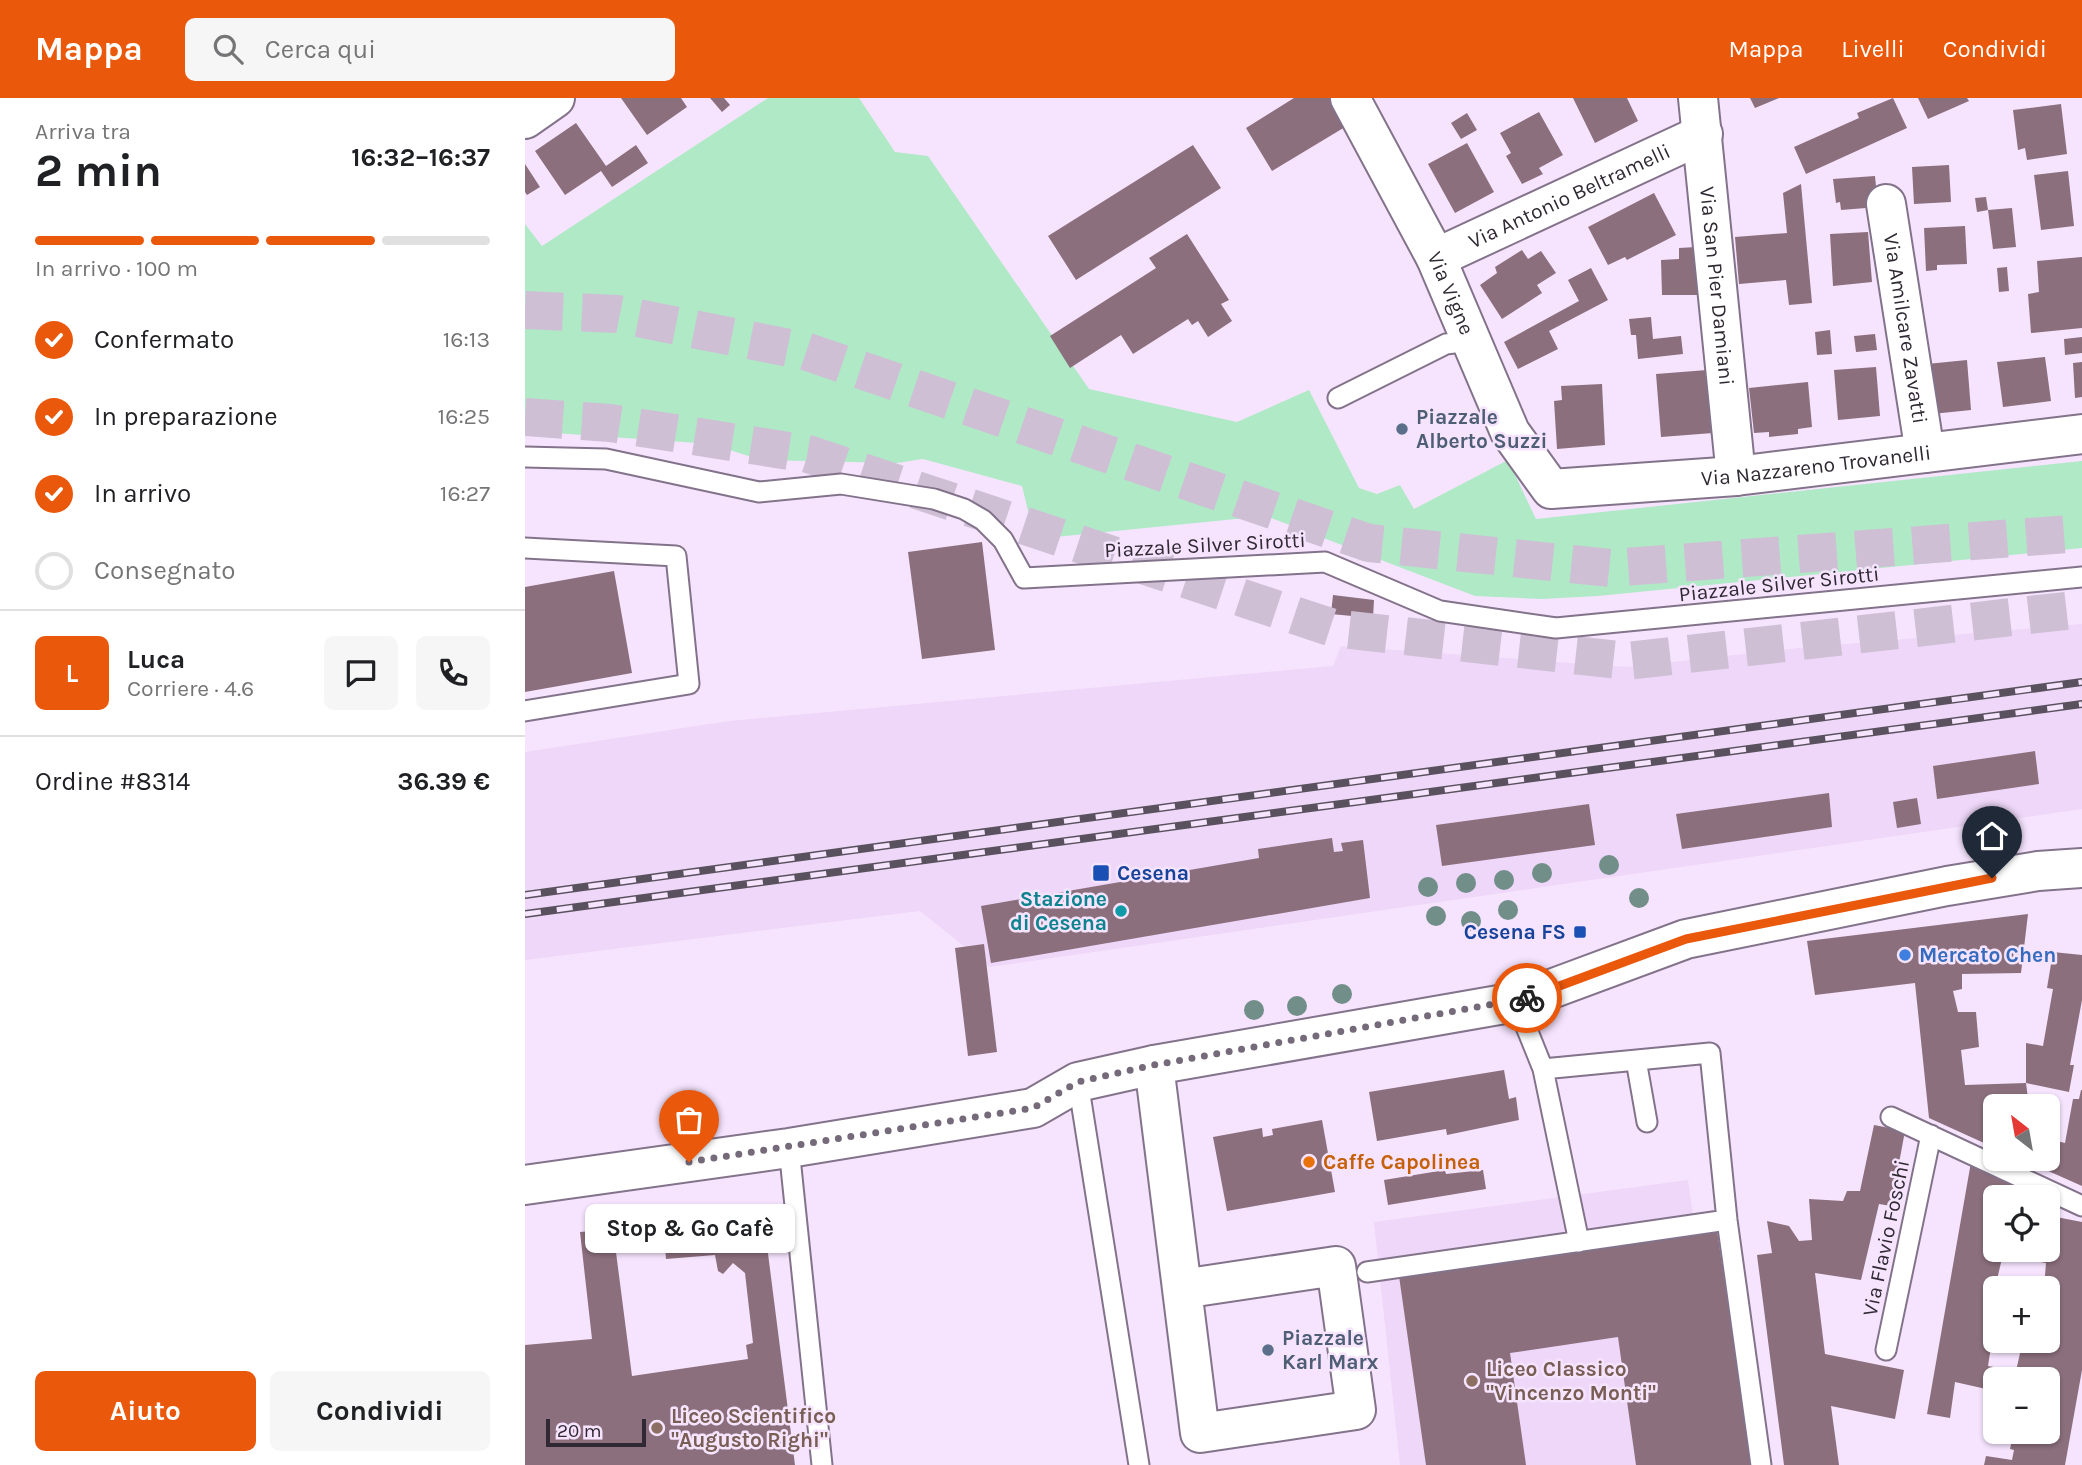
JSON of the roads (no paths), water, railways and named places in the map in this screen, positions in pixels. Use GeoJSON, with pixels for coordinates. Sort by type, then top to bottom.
{"type":"FeatureCollection","features":[{"type":"Feature","properties":{"kind":"street"},"geometry":{"type":"LineString","coordinates":[[525,119],[555,98]]}},
{"type":"Feature","properties":{"kind":"street","name":"Via Vigne"},"geometry":{"type":"LineString","coordinates":[[1350,98],[1436,257],[1510,432],[1551,489]]}},
{"type":"Feature","properties":{"kind":"street","name":"Via Antonio Beltramelli"},"geometry":{"type":"LineString","coordinates":[[1436,257],[1700,116]]}},
{"type":"Feature","properties":{"kind":"street","name":"Via San Pier Damiani"},"geometry":{"type":"LineString","coordinates":[[1700,116],[1736,476]]}},
{"type":"Feature","properties":{"kind":"street","name":"Via Amilcare Zavatti"},"geometry":{"type":"LineString","coordinates":[[1886,204],[1925,453]]}},
{"type":"Feature","properties":{"kind":"street","name":"Via Nazzareno Trovanelli"},"geometry":{"type":"LineString","coordinates":[[1551,489],[1736,476],[2082,434]]}},
{"type":"Feature","properties":{"kind":"street"},"geometry":{"type":"LineString","coordinates":[[2038,871],[2082,845]]}},
{"type":"Feature","properties":{"kind":"street"},"geometry":{"type":"LineString","coordinates":[[525,1185],[789,1148],[1033,1108],[1078,1082],[1154,1065],[1516,1002],[1686,939],[1947,886],[2038,871],[2082,867]]}},
{"type":"Feature","properties":{"kind":"street"},"geometry":{"type":"LineString","coordinates":[[1154,1065],[1182,1289],[1200,1433],[1356,1410],[1336,1266],[1182,1289]]}},
{"type":"Feature","properties":{"kind":"lane"},"geometry":{"type":"LineString","coordinates":[[1338,398],[1446,344],[1470,341]]}},
{"type":"Feature","properties":{"kind":"lane","name":"Piazzale Silver Sirotti"},"geometry":{"type":"LineString","coordinates":[[525,457],[606,459],[759,492],[841,484],[934,499],[964,509],[983,520],[1003,540],[1024,578],[1325,562],[1440,611],[1556,628],[2082,577]]}},
{"type":"Feature","properties":{"kind":"lane"},"geometry":{"type":"LineString","coordinates":[[525,548],[676,556],[689,684],[525,711]]}},
{"type":"Feature","properties":{"kind":"lane"},"geometry":{"type":"LineString","coordinates":[[1516,1002],[1543,1069],[1579,1242]]}},
{"type":"Feature","properties":{"kind":"lane"},"geometry":{"type":"LineString","coordinates":[[1543,1069],[1710,1054],[1727,1220],[1761,1465]]}},
{"type":"Feature","properties":{"kind":"lane"},"geometry":{"type":"LineString","coordinates":[[1636,1060],[1647,1122]]}},
{"type":"Feature","properties":{"kind":"lane"},"geometry":{"type":"LineString","coordinates":[[1078,1082],[1139,1465]]}},
{"type":"Feature","properties":{"kind":"lane"},"geometry":{"type":"LineString","coordinates":[[1891,1117],[2082,1206]]}},
{"type":"Feature","properties":{"kind":"lane","name":"Via Flavio Foschi"},"geometry":{"type":"LineString","coordinates":[[1886,1350],[1931,1135]]}},
{"type":"Feature","properties":{"kind":"lane"},"geometry":{"type":"LineString","coordinates":[[789,1148],[822,1465]]}},
{"type":"Feature","properties":{"kind":"lane"},"geometry":{"type":"LineString","coordinates":[[1367,1272],[1727,1220]]}},
{"type":"Feature","properties":{"kind":"tunnel"},"geometry":{"type":"LineString","coordinates":[[525,310],[617,314],[805,351],[1369,543],[1610,568],[2082,533]]}},
{"type":"Feature","properties":{"kind":"tunnel"},"geometry":{"type":"LineString","coordinates":[[525,417],[610,423],[808,454],[1333,628],[1627,661],[2082,609]]}},
{"type":"Feature","properties":{"kind":"railway"},"geometry":{"type":"LineString","coordinates":[[525,895],[2082,682]]}},
{"type":"Feature","properties":{"kind":"railway"},"geometry":{"type":"LineString","coordinates":[[525,914],[2082,704]]}},
{"type":"Feature","properties":{"kind":"place","name":"Piazzale Alberto Suzzi"},"geometry":{"type":"Point","coordinates":[1402,429]}},
{"type":"Feature","properties":{"kind":"place","name":"Cesena"},"geometry":{"type":"Point","coordinates":[1101,873]}},
{"type":"Feature","properties":{"kind":"place","name":"Stazione di Cesena"},"geometry":{"type":"Point","coordinates":[1121,911]}},
{"type":"Feature","properties":{"kind":"place","name":"Cesena FS"},"geometry":{"type":"Point","coordinates":[1580,932]}},
{"type":"Feature","properties":{"kind":"place","name":"Mercato Chen"},"geometry":{"type":"Point","coordinates":[1905,955]}},
{"type":"Feature","properties":{"kind":"place","name":"Stop & Go Cafè"},"geometry":{"type":"Point","coordinates":[689,1162]}},
{"type":"Feature","properties":{"kind":"place","name":"Caffe Capolinea"},"geometry":{"type":"Point","coordinates":[1309,1162]}},
{"type":"Feature","properties":{"kind":"place","name":"Piazzale Karl Marx"},"geometry":{"type":"Point","coordinates":[1268,1350]}},
{"type":"Feature","properties":{"kind":"place","name":"Liceo Classico \"Vincenzo Monti\""},"geometry":{"type":"Point","coordinates":[1472,1381]}},
{"type":"Feature","properties":{"kind":"place","name":"Liceo Scientifico \"Augusto Righi\""},"geometry":{"type":"Point","coordinates":[657,1428]}}]}
